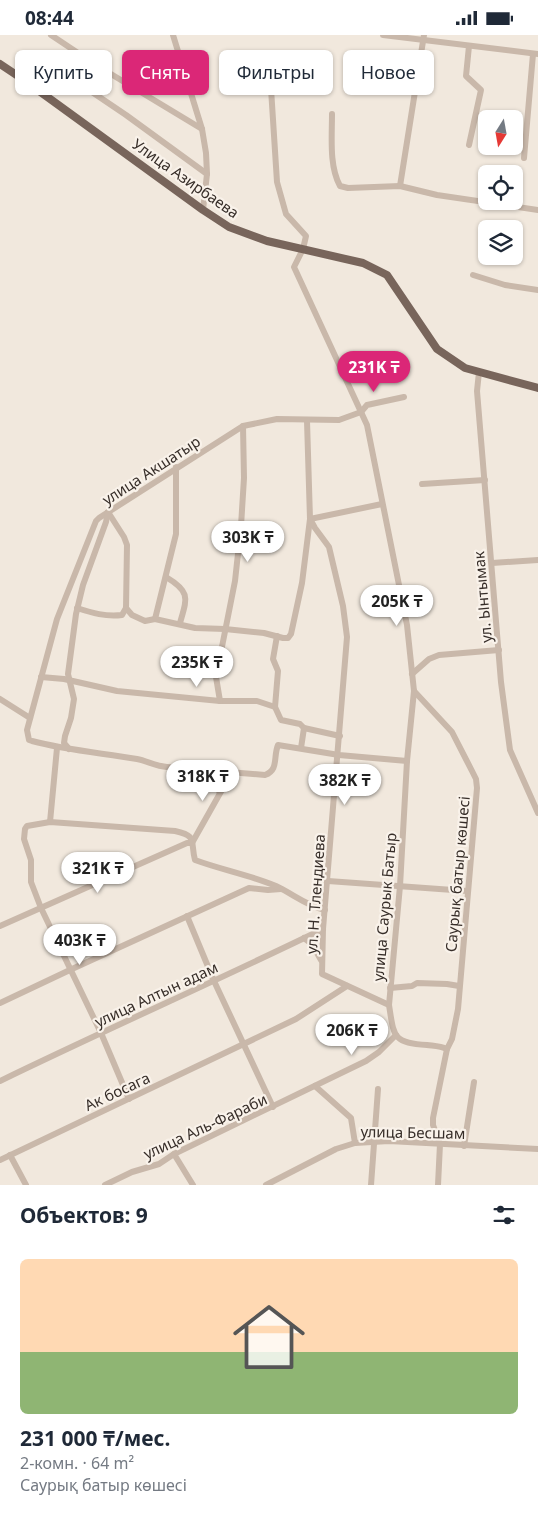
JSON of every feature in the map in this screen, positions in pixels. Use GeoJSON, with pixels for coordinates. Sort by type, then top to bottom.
{"type":"FeatureCollection","features":[{"type":"Feature","properties":{"kind":"main road","name":"Улица Азирбаева"},"geometry":{"type":"LineString","coordinates":[[0,64],[229,227],[267,241],[363,263],[387,275],[437,349],[464,368],[538,388]]}},
{"type":"Feature","properties":{"kind":"street"},"geometry":{"type":"LineString","coordinates":[[51,35],[96,65],[202,129]]}},
{"type":"Feature","properties":{"kind":"street"},"geometry":{"type":"LineString","coordinates":[[172,35],[202,129],[206,153],[203,210]]}},
{"type":"Feature","properties":{"kind":"street"},"geometry":{"type":"LineString","coordinates":[[383,35],[424,37],[469,46],[535,54],[524,158]]}},
{"type":"Feature","properties":{"kind":"street"},"geometry":{"type":"LineString","coordinates":[[400,187],[424,37]]}},
{"type":"Feature","properties":{"kind":"street"},"geometry":{"type":"LineString","coordinates":[[469,46],[466,76],[480,90],[469,145]]}},
{"type":"Feature","properties":{"kind":"street"},"geometry":{"type":"LineString","coordinates":[[96,95],[206,174]]}},
{"type":"Feature","properties":{"kind":"street"},"geometry":{"type":"LineString","coordinates":[[271,95],[277,182],[286,214],[306,236],[303,249],[294,267],[367,425],[407,625],[414,691]]}},
{"type":"Feature","properties":{"kind":"street"},"geometry":{"type":"LineString","coordinates":[[332,114],[332,153],[336,179],[340,186],[348,188],[400,187],[437,195],[538,210]]}},
{"type":"Feature","properties":{"kind":"street"},"geometry":{"type":"LineString","coordinates":[[473,275],[505,285],[538,290]]}},
{"type":"Feature","properties":{"kind":"street","name":"ул. Ынтымак"},"geometry":{"type":"LineString","coordinates":[[479,372],[477,391],[499,650],[510,750],[538,813]]}},
{"type":"Feature","properties":{"kind":"street","name":"улица Акшатыр"},"geometry":{"type":"LineString","coordinates":[[57,748],[29,740],[27,730],[57,619],[96,521],[176,467],[243,426],[277,419],[339,421],[361,412],[367,405],[404,397]]}},
{"type":"Feature","properties":{"kind":"street"},"geometry":{"type":"LineString","coordinates":[[126,608],[132,615],[145,621],[155,619],[180,623],[195,628],[264,633],[288,638],[291,634],[302,583],[310,519],[307,421]]}},
{"type":"Feature","properties":{"kind":"street"},"geometry":{"type":"LineString","coordinates":[[220,701],[216,677],[235,581],[241,526],[244,477],[243,426]]}},
{"type":"Feature","properties":{"kind":"street"},"geometry":{"type":"LineString","coordinates":[[155,619],[176,534],[176,467]]}},
{"type":"Feature","properties":{"kind":"street"},"geometry":{"type":"LineString","coordinates":[[422,484],[485,480]]}},
{"type":"Feature","properties":{"kind":"street"},"geometry":{"type":"LineString","coordinates":[[310,519],[382,504]]}},
{"type":"Feature","properties":{"kind":"street"},"geometry":{"type":"LineString","coordinates":[[77,608],[113,616],[122,615],[126,608],[127,545],[108,512]]}},
{"type":"Feature","properties":{"kind":"street"},"geometry":{"type":"LineString","coordinates":[[69,749],[64,743],[74,699],[68,674],[77,608],[108,512]]}},
{"type":"Feature","properties":{"kind":"street","name":"ул. Н. Тлендиева"},"geometry":{"type":"LineString","coordinates":[[310,519],[329,547],[343,605],[347,637],[322,961],[322,974],[347,986]]}},
{"type":"Feature","properties":{"kind":"street"},"geometry":{"type":"LineString","coordinates":[[492,563],[538,560]]}},
{"type":"Feature","properties":{"kind":"street"},"geometry":{"type":"LineString","coordinates":[[166,577],[183,590],[186,597],[180,623]]}},
{"type":"Feature","properties":{"kind":"street"},"geometry":{"type":"LineString","coordinates":[[277,636],[273,659],[278,671],[275,707],[281,720],[300,724],[304,728],[340,736]]}},
{"type":"Feature","properties":{"kind":"street"},"geometry":{"type":"LineString","coordinates":[[412,674],[429,659],[439,655],[499,650]]}},
{"type":"Feature","properties":{"kind":"street"},"geometry":{"type":"LineString","coordinates":[[41,677],[117,691],[220,701],[258,701],[275,707]]}},
{"type":"Feature","properties":{"kind":"street","name":"улица Саурык Батыр"},"geometry":{"type":"LineString","coordinates":[[396,1035],[389,1005],[400,886],[407,761],[414,691]]}},
{"type":"Feature","properties":{"kind":"street","name":"Саурық батыр көшесі"},"geometry":{"type":"LineString","coordinates":[[414,691],[452,732],[476,779],[477,788],[458,1009],[452,1039],[447,1049],[433,1118],[433,1125],[440,1145],[438,1185]]}},
{"type":"Feature","properties":{"kind":"street"},"geometry":{"type":"LineString","coordinates":[[0,699],[30,718]]}},
{"type":"Feature","properties":{"kind":"street"},"geometry":{"type":"LineString","coordinates":[[301,748],[304,728]]}},
{"type":"Feature","properties":{"kind":"street"},"geometry":{"type":"LineString","coordinates":[[50,822],[57,748],[138,760],[160,766],[265,775],[272,773],[274,769],[278,745],[339,755],[407,761]]}},
{"type":"Feature","properties":{"kind":"street"},"geometry":{"type":"LineString","coordinates":[[198,769],[220,792]]}},
{"type":"Feature","properties":{"kind":"street"},"geometry":{"type":"LineString","coordinates":[[192,843],[232,772]]}},
{"type":"Feature","properties":{"kind":"street"},"geometry":{"type":"LineString","coordinates":[[129,1099],[101,1033],[41,908],[31,882],[31,860],[24,839],[27,826],[50,822],[175,831],[188,834],[191,838],[195,860],[215,865],[282,889],[309,905],[325,910]]}},
{"type":"Feature","properties":{"kind":"street"},"geometry":{"type":"LineString","coordinates":[[0,926],[154,857],[187,843],[192,843]]}},
{"type":"Feature","properties":{"kind":"street"},"geometry":{"type":"LineString","coordinates":[[328,881],[467,891]]}},
{"type":"Feature","properties":{"kind":"street"},"geometry":{"type":"LineString","coordinates":[[0,1003],[249,888],[282,889]]}},
{"type":"Feature","properties":{"kind":"street"},"geometry":{"type":"LineString","coordinates":[[187,916],[214,981],[273,1107]]}},
{"type":"Feature","properties":{"kind":"street","name":"улица Алтын адам"},"geometry":{"type":"LineString","coordinates":[[0,1081],[323,929]]}},
{"type":"Feature","properties":{"kind":"street"},"geometry":{"type":"LineString","coordinates":[[304,938],[312,944],[322,961]]}},
{"type":"Feature","properties":{"kind":"street"},"geometry":{"type":"LineString","coordinates":[[390,988],[412,986],[418,983],[460,986]]}},
{"type":"Feature","properties":{"kind":"street"},"geometry":{"type":"LineString","coordinates":[[347,986],[389,1005]]}},
{"type":"Feature","properties":{"kind":"street","name":"Ак босага"},"geometry":{"type":"LineString","coordinates":[[0,1160],[296,1019],[347,986]]}},
{"type":"Feature","properties":{"kind":"street"},"geometry":{"type":"LineString","coordinates":[[396,1035],[404,1043],[447,1049]]}},
{"type":"Feature","properties":{"kind":"street","name":"улица Аль-Фараби"},"geometry":{"type":"LineString","coordinates":[[104,1185],[132,1172],[159,1163],[366,1061],[379,1052],[396,1035]]}},
{"type":"Feature","properties":{"kind":"street"},"geometry":{"type":"LineString","coordinates":[[464,1146],[474,1082]]}},
{"type":"Feature","properties":{"kind":"street"},"geometry":{"type":"LineString","coordinates":[[314,1086],[351,1118],[355,1143]]}},
{"type":"Feature","properties":{"kind":"street"},"geometry":{"type":"LineString","coordinates":[[371,1185],[378,1089]]}},
{"type":"Feature","properties":{"kind":"street","name":"улица Бесшам"},"geometry":{"type":"LineString","coordinates":[[266,1185],[336,1149],[355,1143],[389,1141],[538,1149]]}},
{"type":"Feature","properties":{"kind":"street"},"geometry":{"type":"LineString","coordinates":[[174,1154],[194,1185]]}},
{"type":"Feature","properties":{"kind":"street"},"geometry":{"type":"LineString","coordinates":[[10,1155],[26,1185]]}}]}
